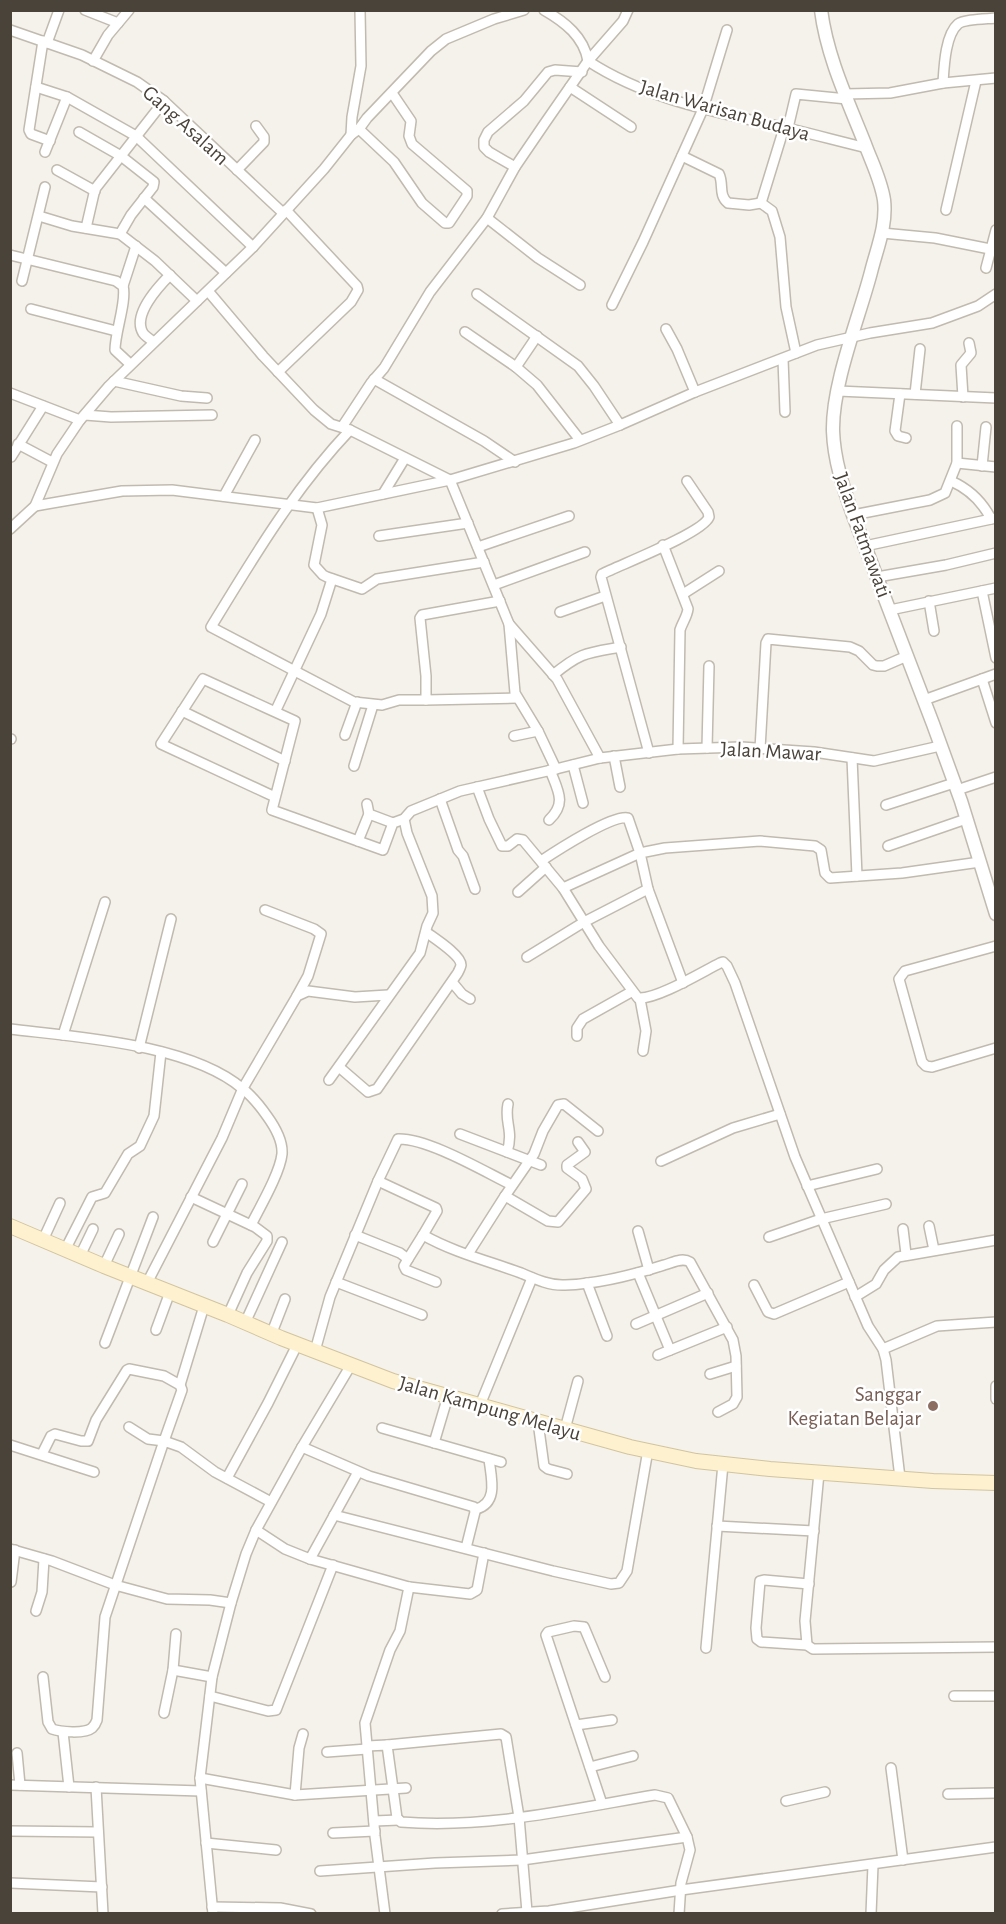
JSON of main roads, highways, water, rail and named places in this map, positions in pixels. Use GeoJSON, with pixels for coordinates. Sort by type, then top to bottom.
{"type":"FeatureCollection","features":[{"type":"Feature","properties":{"kind":"main road","name":"Jalan Kampung Melayu"},"geometry":{"type":"LineString","coordinates":[[10,1226],[228,1315],[271,1335],[393,1381],[538,1422],[696,1461],[819,1473],[996,1483]]}},
{"type":"Feature","properties":{"kind":"place","name":"Sanggar Kegiatan Belajar"},"geometry":{"type":"Point","coordinates":[933,1406]}}]}
